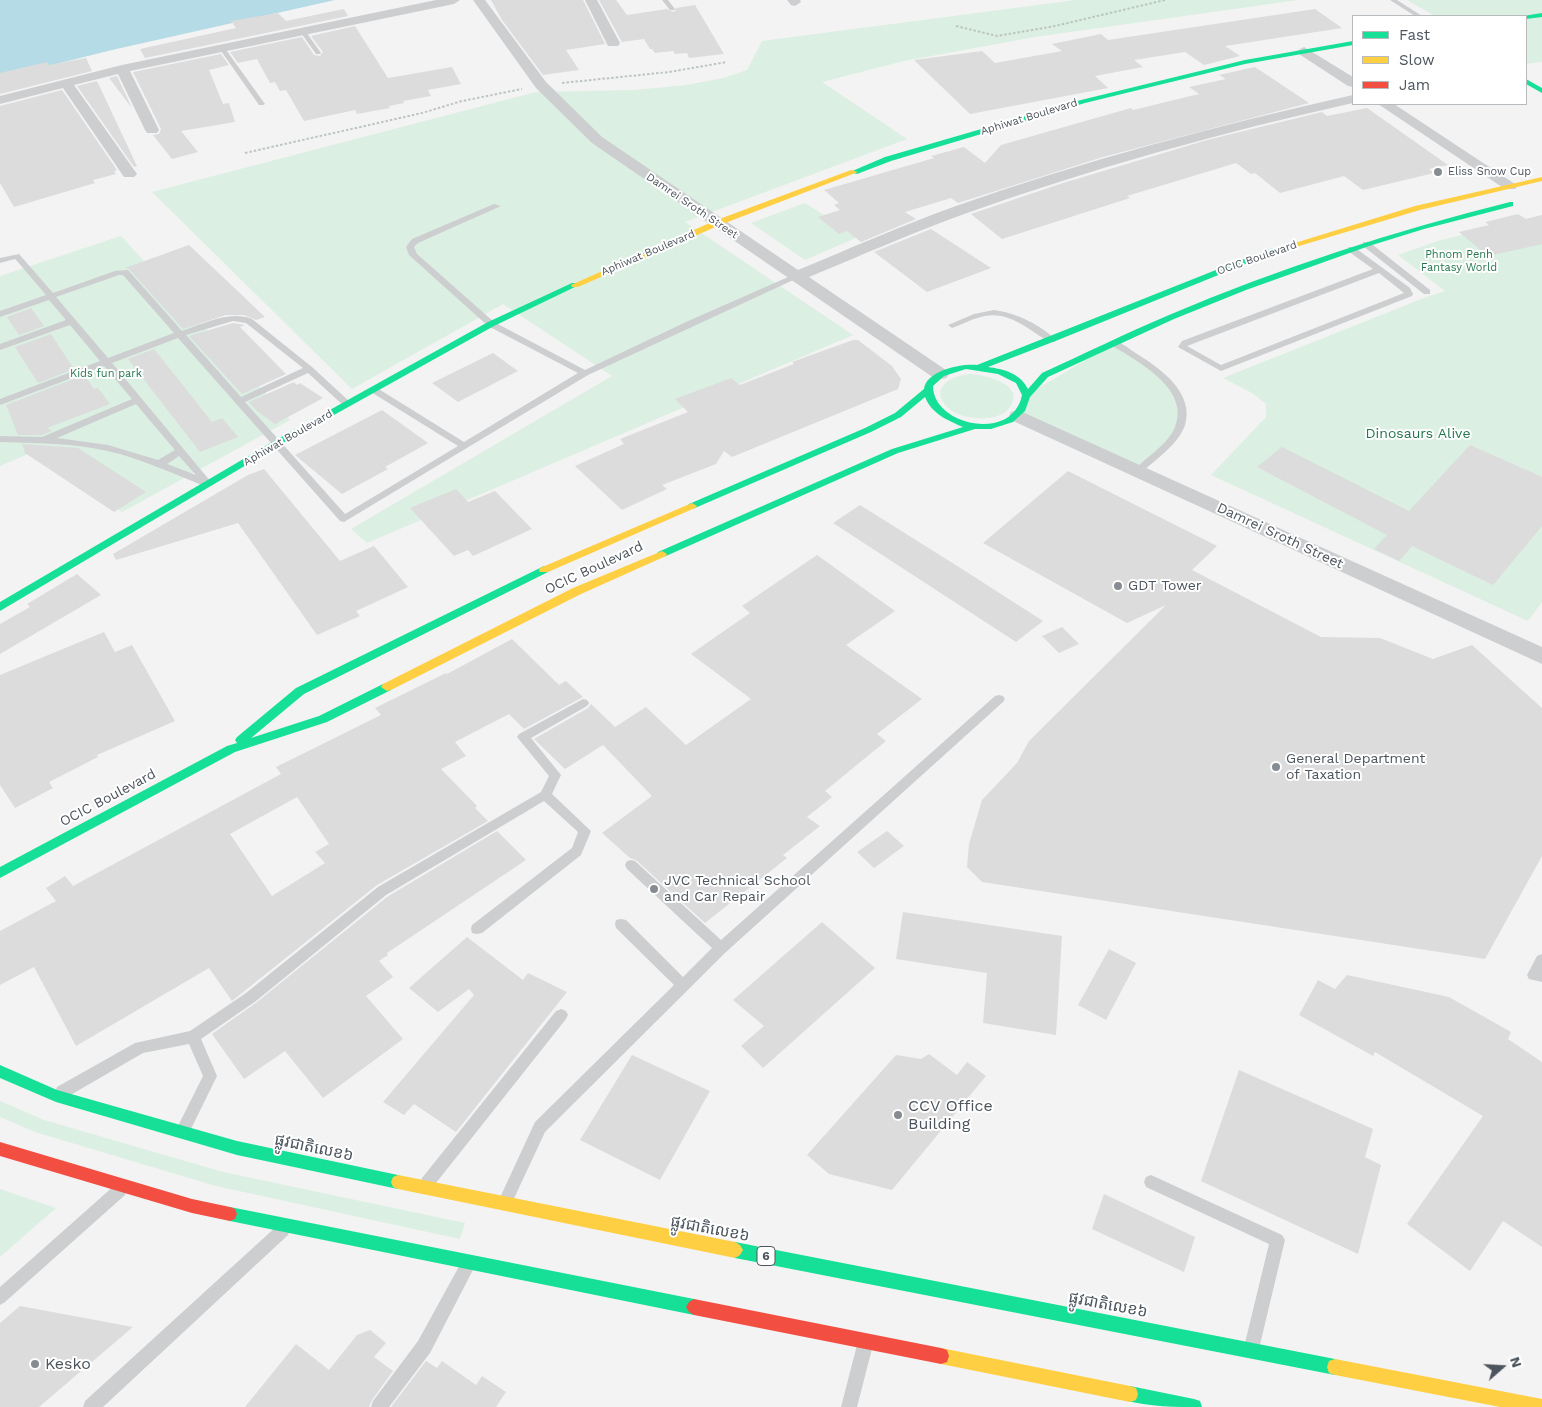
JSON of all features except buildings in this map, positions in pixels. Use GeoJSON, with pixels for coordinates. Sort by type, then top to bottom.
{"type":"FeatureCollection","features":[{"type":"Feature","properties":{"kind":"main road"},"geometry":{"type":"LineString","coordinates":[[1527,17],[1542,15]]}},
{"type":"Feature","properties":{"kind":"main road","name":"Aphiwat Boulevard"},"geometry":{"type":"LineString","coordinates":[[0,607],[277,443],[491,324],[612,268],[717,223],[888,159],[1074,104],[1246,62],[1352,42]]}},
{"type":"Feature","properties":{"kind":"main road"},"geometry":{"type":"LineString","coordinates":[[1527,82],[1542,91]]}},
{"type":"Feature","properties":{"kind":"main road","name":"OCIC Boulevard"},"geometry":{"type":"LineString","coordinates":[[981,366],[1052,340],[1216,271],[1287,247],[1380,218],[1542,178]]}},
{"type":"Feature","properties":{"kind":"main road","name":"OCIC Boulevard"},"geometry":{"type":"LineString","coordinates":[[1027,395],[1045,375],[1114,343],[1243,288],[1366,244],[1421,227],[1520,202]]}},
{"type":"Feature","properties":{"kind":"main road"},"geometry":{"type":"LineString","coordinates":[[981,366],[1012,376],[1022,385],[1027,395],[1026,406],[1018,416],[991,426],[975,426],[955,422],[940,414],[929,403],[927,391],[933,379],[940,374],[952,369],[981,366]]}},
{"type":"Feature","properties":{"kind":"main road","name":"OCIC Boulevard"},"geometry":{"type":"LineString","coordinates":[[230,749],[300,691],[546,569],[868,430],[898,415],[927,391]]}},
{"type":"Feature","properties":{"kind":"main road","name":"OCIC Boulevard"},"geometry":{"type":"LineString","coordinates":[[0,873],[230,749],[323,719],[577,591],[895,451],[975,426]]}},
{"type":"Feature","properties":{"kind":"main road","name":"ផ្លូវជាតិលេខ៦"},"geometry":{"type":"LineString","coordinates":[[0,1071],[14,1079],[56,1096],[181,1134],[237,1148],[504,1206],[1542,1407]]}},
{"type":"Feature","properties":{"kind":"main road"},"geometry":{"type":"LineString","coordinates":[[0,1149],[192,1206],[866,1341],[1121,1400],[1194,1407]]}},
{"type":"Feature","properties":{"kind":"street"},"geometry":{"type":"LineString","coordinates":[[0,100],[122,69],[302,30],[454,0]]}},
{"type":"Feature","properties":{"kind":"street","name":"Damrei Sroth Street"},"geometry":{"type":"LineString","coordinates":[[479,0],[541,85],[597,140],[940,374]]}},
{"type":"Feature","properties":{"kind":"street"},"geometry":{"type":"LineString","coordinates":[[591,0],[613,43]]}},
{"type":"Feature","properties":{"kind":"street"},"geometry":{"type":"LineString","coordinates":[[1304,51],[1352,82]]}},
{"type":"Feature","properties":{"kind":"street"},"geometry":{"type":"LineString","coordinates":[[122,69],[152,130]]}},
{"type":"Feature","properties":{"kind":"street"},"geometry":{"type":"LineString","coordinates":[[66,83],[129,174]]}},
{"type":"Feature","properties":{"kind":"street"},"geometry":{"type":"LineString","coordinates":[[798,276],[961,210],[1135,154],[1352,99]]}},
{"type":"Feature","properties":{"kind":"street"},"geometry":{"type":"LineString","coordinates":[[1387,105],[1510,186]]}},
{"type":"Feature","properties":{"kind":"street","name":"Damrei Sroth Street"},"geometry":{"type":"LineString","coordinates":[[1018,416],[1542,656]]}},
{"type":"Feature","properties":{"kind":"lane"},"geometry":{"type":"LineString","coordinates":[[665,0],[672,9]]}},
{"type":"Feature","properties":{"kind":"lane"},"geometry":{"type":"LineString","coordinates":[[1393,0],[1417,15]]}},
{"type":"Feature","properties":{"kind":"lane"},"geometry":{"type":"LineString","coordinates":[[302,30],[318,53]]}},
{"type":"Feature","properties":{"kind":"lane"},"geometry":{"type":"LineString","coordinates":[[222,48],[261,104]]}},
{"type":"Feature","properties":{"kind":"lane"},"geometry":{"type":"LineString","coordinates":[[497,206],[415,241],[410,247],[413,255],[422,265],[491,324],[585,373]]}},
{"type":"Feature","properties":{"kind":"lane"},"geometry":{"type":"LineString","coordinates":[[1366,244],[1427,292]]}},
{"type":"Feature","properties":{"kind":"lane"},"geometry":{"type":"LineString","coordinates":[[1351,249],[1407,290],[1409,294],[1221,368],[1182,347],[1185,343],[1379,270]]}},
{"type":"Feature","properties":{"kind":"lane"},"geometry":{"type":"LineString","coordinates":[[0,261],[16,256],[20,259],[208,484]]}},
{"type":"Feature","properties":{"kind":"lane"},"geometry":{"type":"LineString","coordinates":[[0,314],[125,272],[344,519],[585,373],[798,276]]}},
{"type":"Feature","properties":{"kind":"lane"},"geometry":{"type":"LineString","coordinates":[[952,325],[984,314],[997,312],[1011,315],[1052,340]]}},
{"type":"Feature","properties":{"kind":"lane"},"geometry":{"type":"LineString","coordinates":[[0,402],[180,334],[232,318],[242,318],[249,321],[309,369],[347,404]]}},
{"type":"Feature","properties":{"kind":"lane"},"geometry":{"type":"LineString","coordinates":[[0,347],[72,321]]}},
{"type":"Feature","properties":{"kind":"lane"},"geometry":{"type":"LineString","coordinates":[[1114,343],[1164,377],[1176,393],[1183,409],[1180,426],[1169,440],[1138,471]]}},
{"type":"Feature","properties":{"kind":"lane"},"geometry":{"type":"LineString","coordinates":[[240,401],[309,369]]}},
{"type":"Feature","properties":{"kind":"lane"},"geometry":{"type":"LineString","coordinates":[[374,390],[464,446]]}},
{"type":"Feature","properties":{"kind":"lane"},"geometry":{"type":"LineString","coordinates":[[42,440],[138,400]]}},
{"type":"Feature","properties":{"kind":"lane"},"geometry":{"type":"LineString","coordinates":[[0,439],[42,440],[93,445],[159,464],[208,484]]}},
{"type":"Feature","properties":{"kind":"lane"},"geometry":{"type":"LineString","coordinates":[[159,464],[180,451]]}},
{"type":"Feature","properties":{"kind":"lane"},"geometry":{"type":"LineString","coordinates":[[504,1206],[540,1127],[721,948],[1000,699]]}},
{"type":"Feature","properties":{"kind":"lane"},"geometry":{"type":"LineString","coordinates":[[56,1096],[140,1047],[192,1037],[251,997],[382,891],[545,795],[555,775],[523,737],[583,704]]}},
{"type":"Feature","properties":{"kind":"lane"},"geometry":{"type":"LineString","coordinates":[[477,928],[577,851],[585,831],[545,795]]}},
{"type":"Feature","properties":{"kind":"lane"},"geometry":{"type":"LineString","coordinates":[[630,865],[721,948]]}},
{"type":"Feature","properties":{"kind":"lane"},"geometry":{"type":"LineString","coordinates":[[621,924],[683,985]]}},
{"type":"Feature","properties":{"kind":"lane"},"geometry":{"type":"LineString","coordinates":[[1542,960],[1534,975],[1542,976]]}},
{"type":"Feature","properties":{"kind":"lane"},"geometry":{"type":"LineString","coordinates":[[423,1188],[561,1015]]}},
{"type":"Feature","properties":{"kind":"lane"},"geometry":{"type":"LineString","coordinates":[[181,1134],[210,1076],[192,1037]]}},
{"type":"Feature","properties":{"kind":"lane"},"geometry":{"type":"LineString","coordinates":[[1151,1182],[1277,1240],[1251,1350]]}},
{"type":"Feature","properties":{"kind":"lane"},"geometry":{"type":"LineString","coordinates":[[0,1297],[126,1186]]}},
{"type":"Feature","properties":{"kind":"lane"},"geometry":{"type":"LineString","coordinates":[[92,1407],[287,1225]]}},
{"type":"Feature","properties":{"kind":"lane"},"geometry":{"type":"LineString","coordinates":[[379,1407],[424,1347],[469,1262]]}},
{"type":"Feature","properties":{"kind":"lane"},"geometry":{"type":"LineString","coordinates":[[849,1407],[866,1341]]}},
{"type":"Feature","properties":{"kind":"path"},"geometry":{"type":"LineString","coordinates":[[956,26],[997,36],[1055,26],[1165,0]]}},
{"type":"Feature","properties":{"kind":"path"},"geometry":{"type":"LineString","coordinates":[[245,153],[422,114],[462,101],[541,85],[669,72],[727,62]]}},
{"type":"Feature","properties":{"kind":"green space"},"geometry":{"type":"Polygon","coordinates":[[[1076,0],[1298,0],[1035,37],[904,61],[822,82],[907,139],[685,222],[853,335],[367,543],[351,529],[612,376],[503,304],[352,389],[152,192],[536,92],[634,90],[687,85],[723,78],[747,70],[762,41],[1076,0]]]}},
{"type":"Feature","properties":{"kind":"green space"},"geometry":{"type":"Polygon","coordinates":[[[1407,0],[1542,0],[1542,62],[1527,64],[1527,15],[1433,15],[1407,0]]]}},
{"type":"Feature","properties":{"kind":"green space"},"geometry":{"type":"Polygon","coordinates":[[[805,203],[858,237],[805,260],[751,223],[805,203]]]}},
{"type":"Feature","properties":{"kind":"green space","name":"Dinosaurs Alive"},"geometry":{"type":"Polygon","coordinates":[[[1542,215],[1542,602],[1528,621],[1211,475],[1266,417],[1266,404],[1252,393],[1223,378],[1445,291],[1398,255],[1438,241],[1542,215]]]}},
{"type":"Feature","properties":{"kind":"green space","name":"Kids fun park"},"geometry":{"type":"Polygon","coordinates":[[[121,236],[290,420],[122,512],[33,452],[0,466],[0,276],[121,236]]]}},
{"type":"Feature","properties":{"kind":"green space"},"geometry":{"type":"Polygon","coordinates":[[[1114,343],[1143,361],[1176,393],[1180,426],[1138,471],[1018,416],[1027,395],[1114,343]]]}},
{"type":"Feature","properties":{"kind":"green space"},"geometry":{"type":"Polygon","coordinates":[[[970,374],[985,376],[1002,382],[1013,392],[1010,407],[1004,413],[987,418],[968,417],[951,410],[945,405],[940,394],[944,385],[951,379],[970,374]]]}},
{"type":"Feature","properties":{"kind":"green space"},"geometry":{"type":"Polygon","coordinates":[[[0,1101],[44,1120],[223,1172],[465,1223],[460,1239],[216,1186],[35,1132],[0,1117],[0,1101]]]}},
{"type":"Feature","properties":{"kind":"green space"},"geometry":{"type":"Polygon","coordinates":[[[0,1189],[56,1208],[0,1257],[0,1189]]]}},
{"type":"Feature","properties":{"kind":"water"},"geometry":{"type":"Polygon","coordinates":[[[0,0],[335,0],[112,50],[0,78],[0,0]]]}},
{"type":"Feature","properties":{"kind":"traffic: fast"},"geometry":{"type":"LineString","coordinates":[[1527,17],[1542,15]]}},
{"type":"Feature","properties":{"kind":"traffic: fast"},"geometry":{"type":"LineString","coordinates":[[854,172],[888,159],[1083,101],[1245,62],[1352,43]]}},
{"type":"Feature","properties":{"kind":"traffic: fast"},"geometry":{"type":"LineString","coordinates":[[1527,82],[1542,91]]}},
{"type":"Feature","properties":{"kind":"traffic: fast"},"geometry":{"type":"LineString","coordinates":[[1027,395],[1045,375],[1171,317],[1243,288],[1366,244],[1421,227],[1510,204]]}},
{"type":"Feature","properties":{"kind":"traffic: fast"},"geometry":{"type":"LineString","coordinates":[[981,366],[1276,250]]}},
{"type":"Feature","properties":{"kind":"traffic: fast"},"geometry":{"type":"LineString","coordinates":[[0,607],[277,443],[491,324],[575,285]]}},
{"type":"Feature","properties":{"kind":"traffic: fast"},"geometry":{"type":"LineString","coordinates":[[966,366],[1001,371],[1020,382],[1026,395],[1022,409],[1009,420],[991,427],[969,426],[946,416],[932,403],[929,395],[929,385],[941,374],[966,366]]}},
{"type":"Feature","properties":{"kind":"traffic: fast"},"geometry":{"type":"LineString","coordinates":[[692,506],[868,430],[898,415],[927,391]]}},
{"type":"Feature","properties":{"kind":"traffic: fast"},"geometry":{"type":"LineString","coordinates":[[662,554],[895,451],[975,426]]}},
{"type":"Feature","properties":{"kind":"traffic: fast"},"geometry":{"type":"LineString","coordinates":[[241,740],[300,691],[544,570]]}},
{"type":"Feature","properties":{"kind":"traffic: fast"},"geometry":{"type":"LineString","coordinates":[[0,873],[231,749],[323,719],[387,687]]}},
{"type":"Feature","properties":{"kind":"traffic: fast"},"geometry":{"type":"LineString","coordinates":[[0,1071],[14,1079],[56,1096],[237,1148],[398,1182]]}},
{"type":"Feature","properties":{"kind":"traffic: fast"},"geometry":{"type":"LineString","coordinates":[[230,1214],[694,1307]]}},
{"type":"Feature","properties":{"kind":"traffic: fast"},"geometry":{"type":"LineString","coordinates":[[735,1250],[1335,1367]]}},
{"type":"Feature","properties":{"kind":"traffic: fast"},"geometry":{"type":"LineString","coordinates":[[1130,1394],[1194,1407]]}},
{"type":"Feature","properties":{"kind":"traffic: slow"},"geometry":{"type":"LineString","coordinates":[[575,285],[717,223],[854,172]]}},
{"type":"Feature","properties":{"kind":"traffic: slow"},"geometry":{"type":"LineString","coordinates":[[1276,250],[1418,208],[1542,179]]}},
{"type":"Feature","properties":{"kind":"traffic: slow"},"geometry":{"type":"LineString","coordinates":[[544,570],[692,506]]}},
{"type":"Feature","properties":{"kind":"traffic: slow"},"geometry":{"type":"LineString","coordinates":[[387,687],[577,591],[662,554]]}},
{"type":"Feature","properties":{"kind":"traffic: slow"},"geometry":{"type":"LineString","coordinates":[[398,1182],[735,1250]]}},
{"type":"Feature","properties":{"kind":"traffic: slow"},"geometry":{"type":"LineString","coordinates":[[941,1356],[1130,1394]]}},
{"type":"Feature","properties":{"kind":"traffic: slow"},"geometry":{"type":"LineString","coordinates":[[1335,1367],[1542,1407]]}},
{"type":"Feature","properties":{"kind":"traffic: jam"},"geometry":{"type":"LineString","coordinates":[[0,1149],[192,1206],[230,1214]]}},
{"type":"Feature","properties":{"kind":"traffic: jam"},"geometry":{"type":"LineString","coordinates":[[694,1307],[941,1356]]}},
{"type":"Feature","properties":{"kind":"place","name":"Eliss Snow Cup"},"geometry":{"type":"Point","coordinates":[1438,172]}},
{"type":"Feature","properties":{"kind":"place","name":"GDT Tower"},"geometry":{"type":"Point","coordinates":[1118,586]}},
{"type":"Feature","properties":{"kind":"place","name":"General Department of Taxation"},"geometry":{"type":"Point","coordinates":[1276,767]}},
{"type":"Feature","properties":{"kind":"place","name":"JVC Technical School and Car Repair"},"geometry":{"type":"Point","coordinates":[654,889]}},
{"type":"Feature","properties":{"kind":"place","name":"CCV Office Building"},"geometry":{"type":"Point","coordinates":[898,1115]}},
{"type":"Feature","properties":{"kind":"place","name":"Kesko"},"geometry":{"type":"Point","coordinates":[35,1364]}},
{"type":"Feature","properties":{"kind":"park label","name":"Phnom Penh Fantasy World"},"geometry":{"type":"Point","coordinates":[1459,261]}}]}
